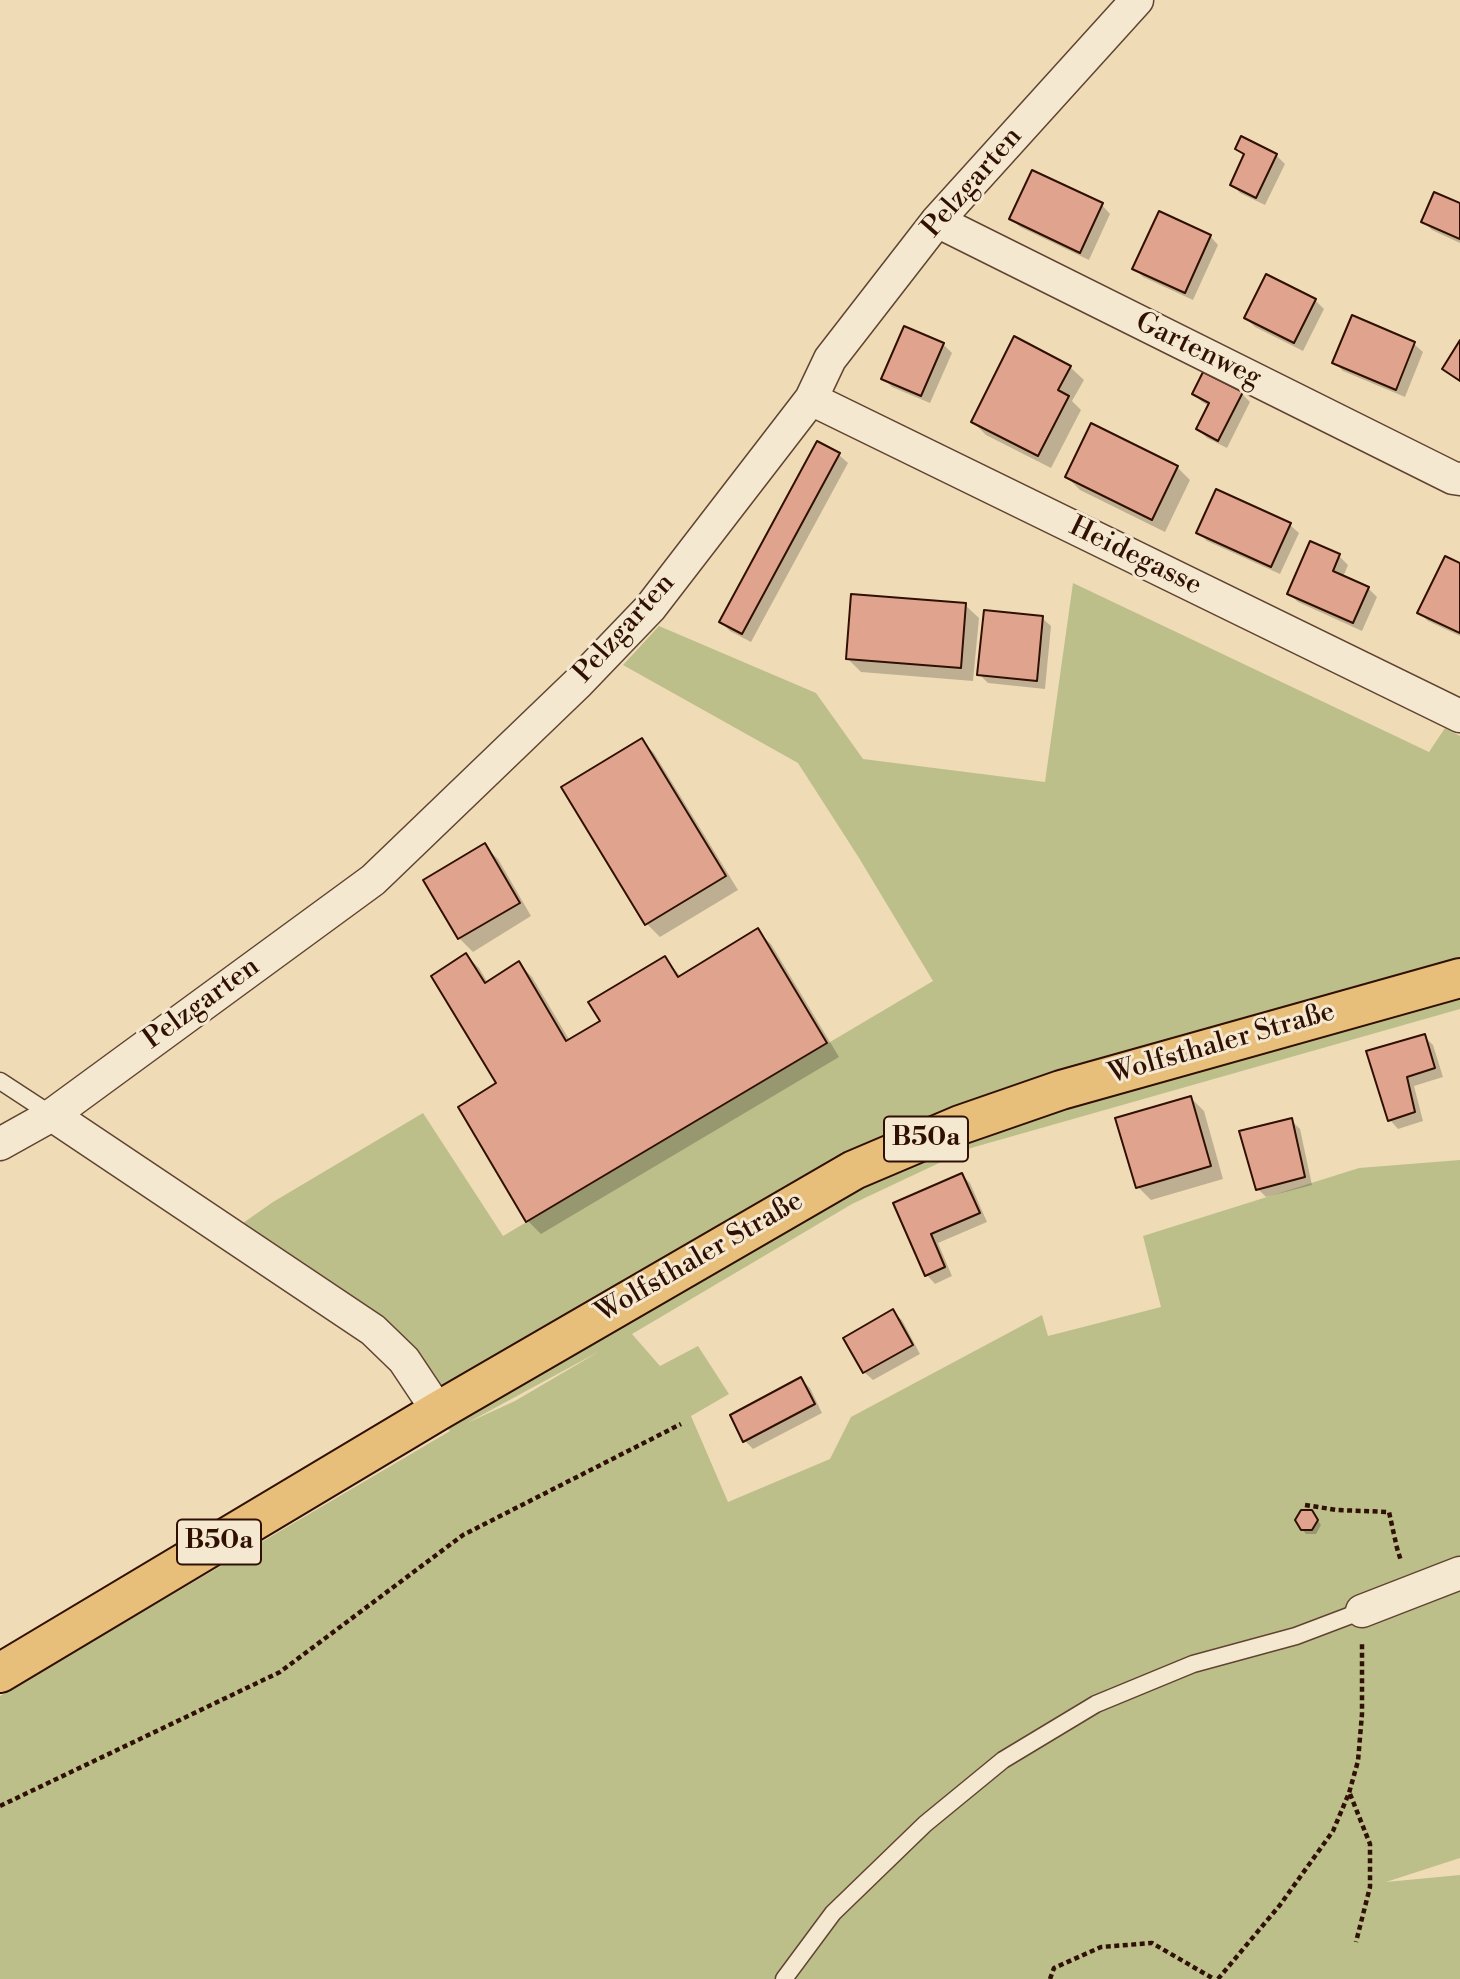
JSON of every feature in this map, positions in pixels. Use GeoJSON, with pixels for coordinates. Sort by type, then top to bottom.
{"type":"FeatureCollection","features":[{"type":"Feature","properties":{"kind":"main road","name":"Wolfsthaler Straße"},"geometry":{"type":"LineString","coordinates":[[0,1673],[438,1411],[854,1170],[960,1125],[1061,1090],[1460,978]]}},
{"type":"Feature","properties":{"kind":"street","name":"Pelzgarten"},"geometry":{"type":"LineString","coordinates":[[0,1144],[52,1115],[373,880],[578,683],[650,608],[811,398],[830,359],[937,221],[1136,0]]}},
{"type":"Feature","properties":{"kind":"street","name":"Gartenweg"},"geometry":{"type":"LineString","coordinates":[[937,221],[1453,478],[1460,479]]}},
{"type":"Feature","properties":{"kind":"street","name":"Heidegasse"},"geometry":{"type":"LineString","coordinates":[[811,398],[1460,716]]}},
{"type":"Feature","properties":{"kind":"street"},"geometry":{"type":"LineString","coordinates":[[52,1115],[373,1331],[404,1360],[438,1411]]}},
{"type":"Feature","properties":{"kind":"street"},"geometry":{"type":"LineString","coordinates":[[1362,1611],[1460,1573]]}},
{"type":"Feature","properties":{"kind":"lane"},"geometry":{"type":"LineString","coordinates":[[0,1081],[52,1115]]}},
{"type":"Feature","properties":{"kind":"lane"},"geometry":{"type":"LineString","coordinates":[[784,1979],[833,1913],[925,1824],[1003,1760],[1096,1704],[1193,1664],[1296,1636],[1362,1611]]}},
{"type":"Feature","properties":{"kind":"path"},"geometry":{"type":"LineString","coordinates":[[0,1806],[280,1672],[463,1535],[681,1424]]}},
{"type":"Feature","properties":{"kind":"path"},"geometry":{"type":"LineString","coordinates":[[1305,1505],[1337,1510],[1390,1512],[1396,1548],[1413,1591]]}},
{"type":"Feature","properties":{"kind":"path"},"geometry":{"type":"LineString","coordinates":[[1051,1979],[1054,1968],[1101,1947],[1152,1943],[1216,1979],[1280,1905],[1333,1831],[1349,1793],[1358,1761],[1362,1714],[1362,1611]]}},
{"type":"Feature","properties":{"kind":"path"},"geometry":{"type":"LineString","coordinates":[[1349,1793],[1370,1844],[1370,1887],[1356,1942]]}},
{"type":"Feature","properties":{"kind":"green space"},"geometry":{"type":"Polygon","coordinates":[[[1073,583],[1429,752],[1445,728],[1460,736],[1460,1009],[971,1148],[852,1204],[632,1334],[660,1366],[698,1346],[729,1394],[691,1416],[728,1502],[830,1459],[851,1417],[1042,1315],[1048,1336],[1161,1307],[1143,1236],[1359,1168],[1460,1160],[1460,1858],[1386,1882],[1460,1875],[1460,1979],[0,1979],[0,1696],[450,1431],[359,1339],[213,1244],[273,1202],[423,1113],[503,1236],[933,981],[798,763],[623,665],[659,626],[816,693],[863,759],[1045,782],[1073,583]],[[600,1351],[467,1423],[515,1401],[600,1351]]]}},
{"type":"Feature","properties":{"kind":"building"},"geometry":{"type":"Polygon","coordinates":[[[1241,136],[1277,154],[1256,198],[1230,185],[1244,154],[1235,149],[1241,136]]]}},
{"type":"Feature","properties":{"kind":"building"},"geometry":{"type":"Polygon","coordinates":[[[1032,170],[1103,203],[1080,253],[1009,219],[1032,170]]]}},
{"type":"Feature","properties":{"kind":"building"},"geometry":{"type":"Polygon","coordinates":[[[1434,192],[1460,203],[1460,239],[1421,222],[1434,192]]]}},
{"type":"Feature","properties":{"kind":"building"},"geometry":{"type":"Polygon","coordinates":[[[1159,211],[1211,235],[1185,293],[1132,269],[1159,211]]]}},
{"type":"Feature","properties":{"kind":"building"},"geometry":{"type":"Polygon","coordinates":[[[1266,274],[1316,299],[1294,343],[1244,318],[1266,274]]]}},
{"type":"Feature","properties":{"kind":"building"},"geometry":{"type":"Polygon","coordinates":[[[1352,315],[1415,342],[1396,390],[1332,363],[1352,315]]]}},
{"type":"Feature","properties":{"kind":"building"},"geometry":{"type":"Polygon","coordinates":[[[904,326],[944,343],[921,396],[881,379],[904,326]]]}},
{"type":"Feature","properties":{"kind":"building"},"geometry":{"type":"Polygon","coordinates":[[[1014,336],[1071,366],[1058,390],[1069,396],[1038,456],[971,422],[1014,336]]]}},
{"type":"Feature","properties":{"kind":"building"},"geometry":{"type":"Polygon","coordinates":[[[1460,340],[1460,381],[1442,369],[1460,340]]]}},
{"type":"Feature","properties":{"kind":"building"},"geometry":{"type":"Polygon","coordinates":[[[1203,372],[1243,392],[1218,441],[1196,429],[1209,403],[1192,394],[1203,372]]]}},
{"type":"Feature","properties":{"kind":"building"},"geometry":{"type":"Polygon","coordinates":[[[1091,423],[1178,466],[1152,520],[1065,477],[1091,423]]]}},
{"type":"Feature","properties":{"kind":"building"},"geometry":{"type":"Polygon","coordinates":[[[817,441],[840,453],[742,634],[719,622],[817,441]]]}},
{"type":"Feature","properties":{"kind":"building"},"geometry":{"type":"Polygon","coordinates":[[[1216,489],[1291,523],[1271,567],[1196,533],[1216,489]]]}},
{"type":"Feature","properties":{"kind":"building"},"geometry":{"type":"Polygon","coordinates":[[[1310,541],[1340,554],[1333,571],[1369,587],[1353,623],[1287,594],[1310,541]]]}},
{"type":"Feature","properties":{"kind":"building"},"geometry":{"type":"Polygon","coordinates":[[[1445,556],[1460,563],[1460,633],[1417,613],[1445,556]]]}},
{"type":"Feature","properties":{"kind":"building"},"geometry":{"type":"Polygon","coordinates":[[[851,594],[966,603],[961,668],[846,659],[851,594]]]}},
{"type":"Feature","properties":{"kind":"building"},"geometry":{"type":"Polygon","coordinates":[[[984,610],[1043,616],[1037,681],[977,675],[984,610]]]}},
{"type":"Feature","properties":{"kind":"building"},"geometry":{"type":"Polygon","coordinates":[[[642,738],[726,876],[645,925],[561,787],[642,738]]]}},
{"type":"Feature","properties":{"kind":"building"},"geometry":{"type":"Polygon","coordinates":[[[485,843],[520,903],[458,939],[423,880],[485,843]]]}},
{"type":"Feature","properties":{"kind":"building"},"geometry":{"type":"Polygon","coordinates":[[[758,928],[827,1043],[526,1222],[458,1107],[496,1083],[431,976],[466,953],[485,983],[519,961],[566,1041],[600,1021],[588,1002],[665,956],[678,977],[758,928]]]}},
{"type":"Feature","properties":{"kind":"building"},"geometry":{"type":"Polygon","coordinates":[[[1425,1034],[1435,1068],[1407,1077],[1415,1112],[1388,1121],[1366,1051],[1425,1034]]]}},
{"type":"Feature","properties":{"kind":"building"},"geometry":{"type":"Polygon","coordinates":[[[1191,1096],[1211,1166],[1136,1188],[1115,1118],[1191,1096]]]}},
{"type":"Feature","properties":{"kind":"building"},"geometry":{"type":"Polygon","coordinates":[[[1292,1118],[1305,1177],[1256,1190],[1239,1131],[1292,1118]]]}},
{"type":"Feature","properties":{"kind":"building"},"geometry":{"type":"Polygon","coordinates":[[[962,1173],[980,1213],[931,1234],[945,1267],[925,1276],[893,1203],[962,1173]]]}},
{"type":"Feature","properties":{"kind":"building"},"geometry":{"type":"Polygon","coordinates":[[[893,1309],[913,1345],[863,1373],[843,1338],[893,1309]]]}},
{"type":"Feature","properties":{"kind":"building"},"geometry":{"type":"Polygon","coordinates":[[[801,1377],[815,1404],[743,1442],[730,1415],[801,1377]]]}},
{"type":"Feature","properties":{"kind":"building"},"geometry":{"type":"Polygon","coordinates":[[[1301,1510],[1312,1510],[1318,1520],[1312,1530],[1301,1530],[1295,1520],[1301,1510]]]}}]}
